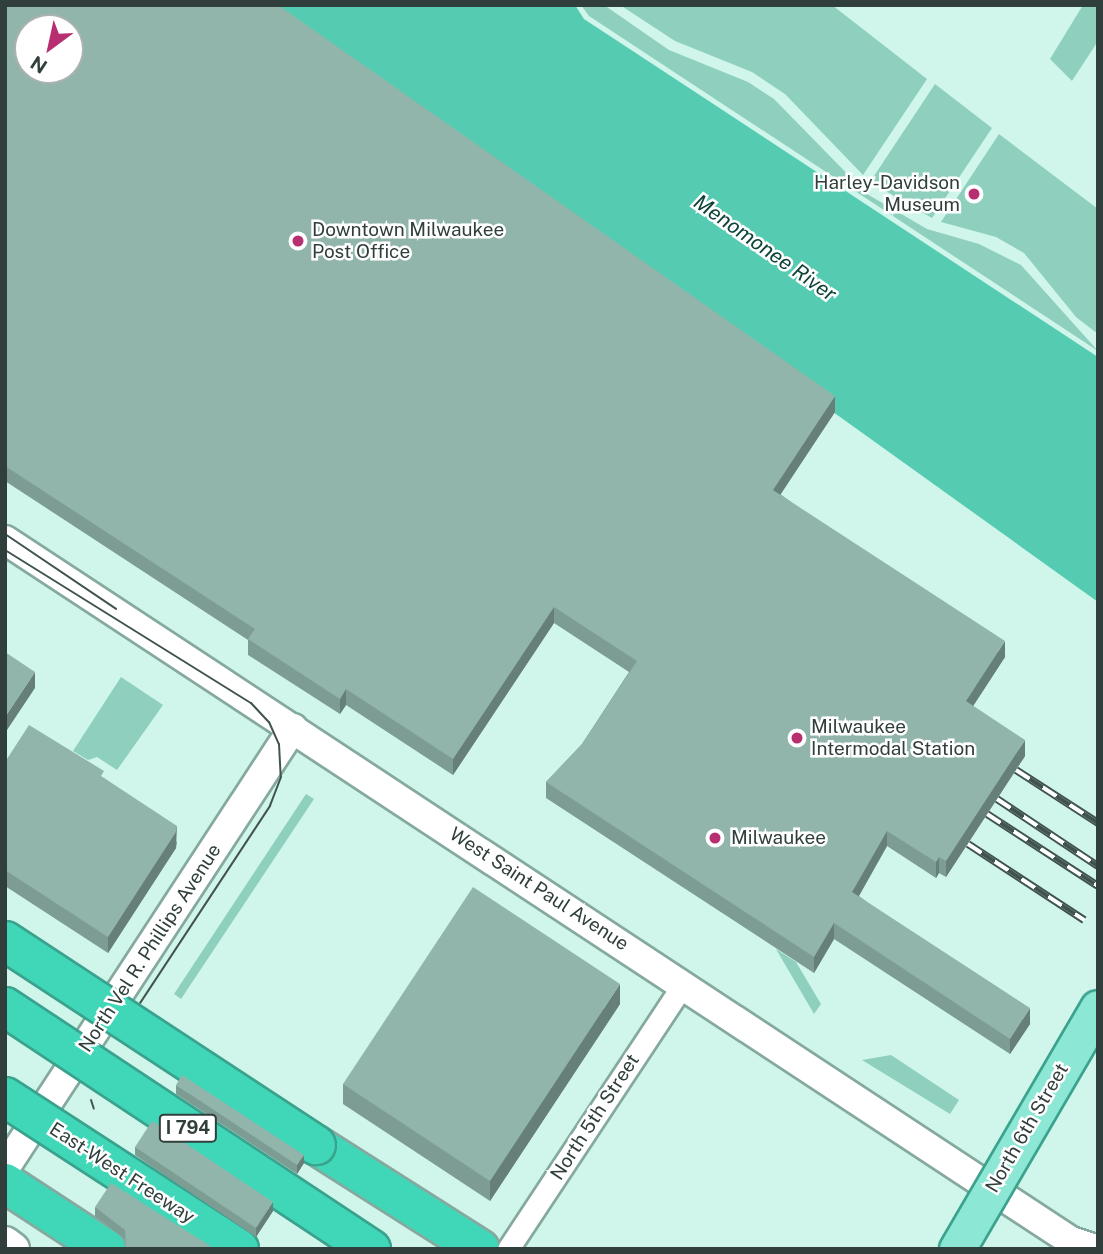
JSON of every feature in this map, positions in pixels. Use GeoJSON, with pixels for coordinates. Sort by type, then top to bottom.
{"type":"FeatureCollection","features":[{"type":"Feature","properties":{"kind":"highway"},"geometry":{"type":"LineString","coordinates":[[5,941],[480,1249]]}},
{"type":"Feature","properties":{"kind":"highway"},"geometry":{"type":"LineString","coordinates":[[5,970],[316,1145]]}},
{"type":"Feature","properties":{"kind":"highway","name":"I 794"},"geometry":{"type":"LineString","coordinates":[[5,1007],[371,1249]]}},
{"type":"Feature","properties":{"kind":"highway","name":"East-West Freeway"},"geometry":{"type":"LineString","coordinates":[[5,1097],[239,1249]]}},
{"type":"Feature","properties":{"kind":"highway"},"geometry":{"type":"LineString","coordinates":[[5,1183],[106,1249]]}},
{"type":"Feature","properties":{"kind":"main road","name":"North 6th Street"},"geometry":{"type":"LineString","coordinates":[[957,1249],[1098,1008]]}},
{"type":"Feature","properties":{"kind":"main road"},"geometry":{"type":"LineString","coordinates":[[5,1243],[13,1249]]}},
{"type":"Feature","properties":{"kind":"street","name":"West Saint Paul Avenue"},"geometry":{"type":"LineString","coordinates":[[5,540],[1081,1246]]}},
{"type":"Feature","properties":{"kind":"street","name":"North Vel R. Phillips Avenue"},"geometry":{"type":"LineString","coordinates":[[5,1168],[293,728]]}},
{"type":"Feature","properties":{"kind":"street","name":"North 5th Street"},"geometry":{"type":"LineString","coordinates":[[508,1249],[683,985]]}},
{"type":"Feature","properties":{"kind":"shaded area"},"geometry":{"type":"Polygon","coordinates":[[[581,5],[604,5],[669,50],[748,82],[774,99],[867,194],[927,229],[979,244],[1021,265],[1098,351],[589,16],[581,5]]]}},
{"type":"Feature","properties":{"kind":"shaded area"},"geometry":{"type":"Polygon","coordinates":[[[620,5],[832,5],[927,79],[863,175],[785,94],[752,72],[675,41],[620,5]]]}},
{"type":"Feature","properties":{"kind":"shaded area"},"geometry":{"type":"Polygon","coordinates":[[[1083,5],[1098,5],[1098,41],[1072,81],[1050,59],[1083,5]]]}},
{"type":"Feature","properties":{"kind":"shaded area"},"geometry":{"type":"Polygon","coordinates":[[[935,84],[992,128],[932,218],[870,182],[935,84]]]}},
{"type":"Feature","properties":{"kind":"shaded area"},"geometry":{"type":"Polygon","coordinates":[[[999,134],[1098,209],[1098,334],[1076,317],[1024,253],[996,237],[941,222],[999,134]]]}},
{"type":"Feature","properties":{"kind":"shaded area"},"geometry":{"type":"Polygon","coordinates":[[[121,677],[163,705],[117,770],[97,757],[88,760],[73,751],[121,677]]]}},
{"type":"Feature","properties":{"kind":"shaded area"},"geometry":{"type":"Polygon","coordinates":[[[306,794],[314,799],[181,999],[174,994],[306,794]]]}},
{"type":"Feature","properties":{"kind":"shaded area"},"geometry":{"type":"Polygon","coordinates":[[[776,949],[796,962],[821,1004],[814,1014],[776,949]]]}},
{"type":"Feature","properties":{"kind":"shaded area"},"geometry":{"type":"Polygon","coordinates":[[[891,1055],[959,1100],[950,1114],[862,1060],[891,1055]]]}},
{"type":"Feature","properties":{"kind":"water","name":"Menomonee River"},"geometry":{"type":"Polygon","coordinates":[[[266,5],[575,5],[584,19],[1098,357],[1098,602],[266,5]]]}},
{"type":"Feature","properties":{"kind":"building","name":"Downtown Milwaukee Post Office"},"geometry":{"type":"Polygon","coordinates":[[[5,5],[278,5],[835,396],[773,490],[1005,641],[966,701],[1025,740],[946,861],[939,857],[936,862],[887,831],[852,892],[1030,1008],[1010,1039],[834,923],[814,957],[546,782],[582,744],[637,661],[554,607],[453,759],[346,689],[340,699],[248,639],[255,629],[5,466],[5,5]]]}},
{"type":"Feature","properties":{"kind":"building"},"geometry":{"type":"Polygon","coordinates":[[[5,652],[35,672],[5,717],[5,652]]]}},
{"type":"Feature","properties":{"kind":"building"},"geometry":{"type":"Polygon","coordinates":[[[29,725],[104,771],[101,776],[177,826],[176,832],[108,937],[5,870],[5,762],[29,725]]]}},
{"type":"Feature","properties":{"kind":"building"},"geometry":{"type":"Polygon","coordinates":[[[473,887],[620,984],[490,1181],[343,1084],[473,887]]]}},
{"type":"Feature","properties":{"kind":"building"},"geometry":{"type":"Polygon","coordinates":[[[182,1075],[304,1155],[297,1165],[176,1085],[182,1075]]]}},
{"type":"Feature","properties":{"kind":"building"},"geometry":{"type":"Polygon","coordinates":[[[152,1121],[273,1202],[256,1228],[135,1147],[152,1121]]]}},
{"type":"Feature","properties":{"kind":"building"},"geometry":{"type":"Polygon","coordinates":[[[111,1183],[215,1249],[126,1247],[125,1230],[95,1207],[111,1183]]]}},
{"type":"Feature","properties":{"kind":"tram line"},"geometry":{"type":"LineString","coordinates":[[5,534],[116,609]]}},
{"type":"Feature","properties":{"kind":"tram line"},"geometry":{"type":"LineString","coordinates":[[5,550],[251,703],[269,722],[279,744],[281,777],[270,806],[140,1003]]}},
{"type":"Feature","properties":{"kind":"tram line"},"geometry":{"type":"LineString","coordinates":[[91,1100],[94,1109]]}},
{"type":"Feature","properties":{"kind":"railway"},"geometry":{"type":"LineString","coordinates":[[1016,770],[1098,823]]}},
{"type":"Feature","properties":{"kind":"railway"},"geometry":{"type":"LineString","coordinates":[[997,799],[1098,866]]}},
{"type":"Feature","properties":{"kind":"railway"},"geometry":{"type":"LineString","coordinates":[[987,814],[1098,886]]}},
{"type":"Feature","properties":{"kind":"railway"},"geometry":{"type":"LineString","coordinates":[[968,844],[1084,920]]}},
{"type":"Feature","properties":{"kind":"place","name":"Harley-Davidson Museum"},"geometry":{"type":"Point","coordinates":[974,194]}},
{"type":"Feature","properties":{"kind":"place","name":"Downtown Milwaukee Post Office"},"geometry":{"type":"Point","coordinates":[298,241]}},
{"type":"Feature","properties":{"kind":"place","name":"Milwaukee Intermodal Station"},"geometry":{"type":"Point","coordinates":[797,738]}},
{"type":"Feature","properties":{"kind":"place","name":"Milwaukee"},"geometry":{"type":"Point","coordinates":[715,838]}}]}
